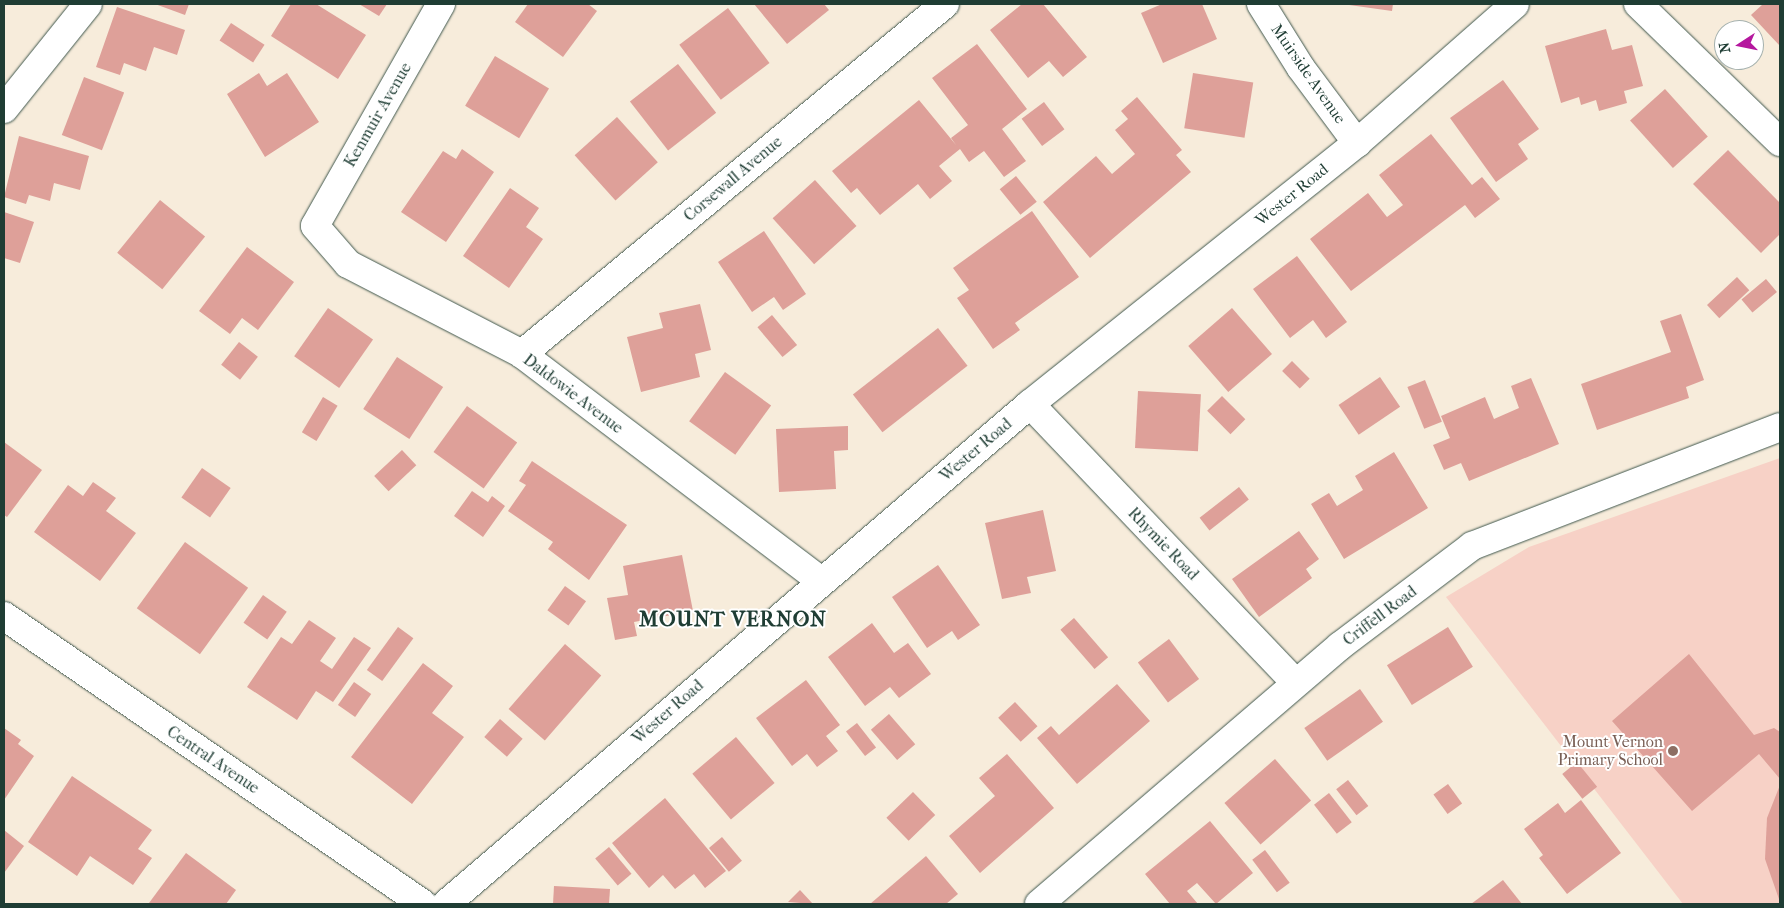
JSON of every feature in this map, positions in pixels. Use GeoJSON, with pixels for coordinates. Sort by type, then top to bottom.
{"type":"FeatureCollection","features":[{"type":"Feature","properties":{"kind":"street"},"geometry":{"type":"LineString","coordinates":[[4,109],[88,4]]}},
{"type":"Feature","properties":{"kind":"street","name":"Kenmuir Avenue"},"geometry":{"type":"LineString","coordinates":[[315,226],[441,4]]}},
{"type":"Feature","properties":{"kind":"street","name":"Corsewall Avenue"},"geometry":{"type":"LineString","coordinates":[[522,354],[945,4]]}},
{"type":"Feature","properties":{"kind":"street","name":"Muirside Avenue"},"geometry":{"type":"LineString","coordinates":[[1260,4],[1301,68],[1357,143]]}},
{"type":"Feature","properties":{"kind":"street","name":"Wester Road"},"geometry":{"type":"LineString","coordinates":[[446,904],[1030,404],[1357,143],[1515,4]]}},
{"type":"Feature","properties":{"kind":"street"},"geometry":{"type":"LineString","coordinates":[[1638,4],[1780,142]]}},
{"type":"Feature","properties":{"kind":"street","name":"Daldowie Avenue"},"geometry":{"type":"LineString","coordinates":[[315,226],[348,264],[522,354],[821,581]]}},
{"type":"Feature","properties":{"kind":"street","name":"Rhymie Road"},"geometry":{"type":"LineString","coordinates":[[1030,404],[1296,684]]}},
{"type":"Feature","properties":{"kind":"street","name":"Criffell Road"},"geometry":{"type":"LineString","coordinates":[[1040,904],[1340,646],[1472,546],[1780,427]]}},
{"type":"Feature","properties":{"kind":"street","name":"Central Avenue"},"geometry":{"type":"LineString","coordinates":[[4,616],[423,904]]}},
{"type":"Feature","properties":{"kind":"shaded area","name":"Mount Vernon Primary School"},"geometry":{"type":"Polygon","coordinates":[[[1780,458],[1780,904],[1683,904],[1446,597],[1529,547],[1780,458]]]}},
{"type":"Feature","properties":{"kind":"building"},"geometry":{"type":"Polygon","coordinates":[[[155,4],[189,4],[185,15],[155,4]]]}},
{"type":"Feature","properties":{"kind":"building"},"geometry":{"type":"Polygon","coordinates":[[[291,4],[316,4],[366,35],[338,79],[271,36],[291,4]]]}},
{"type":"Feature","properties":{"kind":"building"},"geometry":{"type":"Polygon","coordinates":[[[359,4],[387,4],[379,16],[359,4]]]}},
{"type":"Feature","properties":{"kind":"building"},"geometry":{"type":"Polygon","coordinates":[[[528,4],[588,4],[597,11],[563,57],[515,22],[528,4]]]}},
{"type":"Feature","properties":{"kind":"building"},"geometry":{"type":"Polygon","coordinates":[[[754,4],[824,4],[829,10],[787,44],[754,4]]]}},
{"type":"Feature","properties":{"kind":"building"},"geometry":{"type":"Polygon","coordinates":[[[1022,4],[1043,4],[1087,57],[1063,77],[1049,61],[1028,78],[990,30],[1022,4]]]}},
{"type":"Feature","properties":{"kind":"building"},"geometry":{"type":"Polygon","coordinates":[[[1162,4],[1202,4],[1217,39],[1163,63],[1141,13],[1162,4]]]}},
{"type":"Feature","properties":{"kind":"building"},"geometry":{"type":"Polygon","coordinates":[[[1342,4],[1393,4],[1392,11],[1342,4]]]}},
{"type":"Feature","properties":{"kind":"building"},"geometry":{"type":"Polygon","coordinates":[[[1763,4],[1780,4],[1780,46],[1764,29],[1764,20],[1756,20],[1751,15],[1763,4]]]}},
{"type":"Feature","properties":{"kind":"building"},"geometry":{"type":"Polygon","coordinates":[[[117,7],[185,30],[177,55],[154,47],[146,71],[124,63],[120,75],[96,67],[117,7]]]}},
{"type":"Feature","properties":{"kind":"building"},"geometry":{"type":"Polygon","coordinates":[[[728,8],[770,63],[721,100],[679,45],[728,8]]]}},
{"type":"Feature","properties":{"kind":"building"},"geometry":{"type":"Polygon","coordinates":[[[231,23],[265,45],[253,62],[220,41],[231,23]]]}},
{"type":"Feature","properties":{"kind":"building"},"geometry":{"type":"Polygon","coordinates":[[[1606,29],[1612,50],[1632,45],[1643,86],[1624,91],[1627,103],[1599,111],[1596,100],[1581,105],[1579,97],[1561,103],[1545,46],[1606,29]]]}},
{"type":"Feature","properties":{"kind":"building"},"geometry":{"type":"Polygon","coordinates":[[[977,44],[1027,109],[1002,129],[1026,161],[1004,177],[984,151],[969,162],[960,149],[939,166],[952,181],[930,199],[918,184],[880,215],[857,188],[851,193],[832,171],[919,100],[956,145],[951,138],[968,125],[932,78],[977,44]]]}},
{"type":"Feature","properties":{"kind":"building"},"geometry":{"type":"Polygon","coordinates":[[[495,56],[549,88],[519,138],[465,106],[495,56]]]}},
{"type":"Feature","properties":{"kind":"building"},"geometry":{"type":"Polygon","coordinates":[[[678,64],[716,113],[668,150],[630,102],[678,64]]]}},
{"type":"Feature","properties":{"kind":"building"},"geometry":{"type":"Polygon","coordinates":[[[259,73],[267,86],[287,73],[319,122],[265,157],[227,94],[259,73]]]}},
{"type":"Feature","properties":{"kind":"building"},"geometry":{"type":"Polygon","coordinates":[[[1193,73],[1253,83],[1244,138],[1184,128],[1193,73]]]}},
{"type":"Feature","properties":{"kind":"building"},"geometry":{"type":"Polygon","coordinates":[[[84,77],[124,92],[102,150],[62,135],[84,77]]]}},
{"type":"Feature","properties":{"kind":"building"},"geometry":{"type":"Polygon","coordinates":[[[1503,80],[1539,129],[1518,144],[1528,159],[1496,182],[1450,118],[1503,80]]]}},
{"type":"Feature","properties":{"kind":"building"},"geometry":{"type":"Polygon","coordinates":[[[1665,89],[1708,137],[1673,168],[1630,120],[1665,89]]]}},
{"type":"Feature","properties":{"kind":"building"},"geometry":{"type":"Polygon","coordinates":[[[1137,97],[1182,150],[1176,155],[1191,172],[1090,258],[1043,202],[1096,156],[1112,174],[1135,154],[1115,130],[1128,119],[1121,111],[1137,97]]]}},
{"type":"Feature","properties":{"kind":"building"},"geometry":{"type":"Polygon","coordinates":[[[1044,102],[1064,129],[1042,146],[1022,119],[1044,102]]]}},
{"type":"Feature","properties":{"kind":"building"},"geometry":{"type":"Polygon","coordinates":[[[617,117],[658,162],[615,200],[575,155],[617,117]]]}},
{"type":"Feature","properties":{"kind":"building"},"geometry":{"type":"Polygon","coordinates":[[[1431,134],[1472,185],[1482,177],[1500,199],[1475,218],[1465,205],[1351,291],[1310,239],[1368,193],[1387,217],[1403,205],[1379,175],[1431,134]]]}},
{"type":"Feature","properties":{"kind":"building"},"geometry":{"type":"Polygon","coordinates":[[[19,136],[89,156],[80,190],[54,183],[50,201],[29,195],[26,204],[4,197],[19,136]]]}},
{"type":"Feature","properties":{"kind":"building"},"geometry":{"type":"Polygon","coordinates":[[[462,149],[494,172],[446,242],[401,212],[443,151],[456,159],[462,149]]]}},
{"type":"Feature","properties":{"kind":"building"},"geometry":{"type":"Polygon","coordinates":[[[1728,150],[1780,203],[1780,234],[1761,253],[1693,184],[1728,150]]]}},
{"type":"Feature","properties":{"kind":"building"},"geometry":{"type":"Polygon","coordinates":[[[1016,176],[1037,202],[1020,215],[1000,189],[1016,176]]]}},
{"type":"Feature","properties":{"kind":"building"},"geometry":{"type":"Polygon","coordinates":[[[815,180],[856,226],[814,264],[773,218],[815,180]]]}},
{"type":"Feature","properties":{"kind":"building"},"geometry":{"type":"Polygon","coordinates":[[[510,188],[539,208],[526,227],[543,239],[509,288],[463,256],[510,188]]]}},
{"type":"Feature","properties":{"kind":"building"},"geometry":{"type":"Polygon","coordinates":[[[160,200],[205,237],[162,289],[117,253],[160,200]]]}},
{"type":"Feature","properties":{"kind":"building"},"geometry":{"type":"Polygon","coordinates":[[[1032,211],[1079,277],[1015,323],[1020,330],[993,349],[957,298],[969,290],[953,268],[1032,211]]]}},
{"type":"Feature","properties":{"kind":"building"},"geometry":{"type":"Polygon","coordinates":[[[4,212],[34,222],[20,263],[4,258],[4,212]]]}},
{"type":"Feature","properties":{"kind":"building"},"geometry":{"type":"Polygon","coordinates":[[[764,231],[806,294],[783,310],[774,297],[752,312],[718,262],[764,231]]]}},
{"type":"Feature","properties":{"kind":"building"},"geometry":{"type":"Polygon","coordinates":[[[247,247],[294,282],[258,330],[242,318],[230,334],[199,311],[247,247]]]}},
{"type":"Feature","properties":{"kind":"building"},"geometry":{"type":"Polygon","coordinates":[[[1297,256],[1347,322],[1326,338],[1313,320],[1290,338],[1253,289],[1297,256]]]}},
{"type":"Feature","properties":{"kind":"building"},"geometry":{"type":"Polygon","coordinates":[[[1737,277],[1749,290],[1719,318],[1707,305],[1737,277]]]}},
{"type":"Feature","properties":{"kind":"building"},"geometry":{"type":"Polygon","coordinates":[[[1766,279],[1777,292],[1752,313],[1741,300],[1766,279]]]}},
{"type":"Feature","properties":{"kind":"building"},"geometry":{"type":"Polygon","coordinates":[[[700,304],[711,350],[695,354],[700,377],[641,392],[627,337],[663,328],[659,313],[700,304]]]}},
{"type":"Feature","properties":{"kind":"building"},"geometry":{"type":"Polygon","coordinates":[[[328,308],[373,340],[339,388],[294,356],[328,308]]]}},
{"type":"Feature","properties":{"kind":"building"},"geometry":{"type":"Polygon","coordinates":[[[1232,308],[1272,354],[1228,392],[1188,346],[1232,308]]]}},
{"type":"Feature","properties":{"kind":"building"},"geometry":{"type":"Polygon","coordinates":[[[1681,314],[1704,380],[1686,387],[1689,398],[1597,430],[1581,384],[1671,352],[1660,321],[1681,314]]]}},
{"type":"Feature","properties":{"kind":"building"},"geometry":{"type":"Polygon","coordinates":[[[772,315],[797,345],[783,357],[757,327],[772,315]]]}},
{"type":"Feature","properties":{"kind":"building"},"geometry":{"type":"Polygon","coordinates":[[[938,328],[968,366],[882,432],[853,394],[938,328]]]}},
{"type":"Feature","properties":{"kind":"building"},"geometry":{"type":"Polygon","coordinates":[[[239,342],[258,357],[240,380],[221,365],[239,342]]]}},
{"type":"Feature","properties":{"kind":"building"},"geometry":{"type":"Polygon","coordinates":[[[397,357],[443,387],[409,439],[363,409],[397,357]]]}},
{"type":"Feature","properties":{"kind":"building"},"geometry":{"type":"Polygon","coordinates":[[[1292,361],[1310,379],[1300,389],[1282,371],[1292,361]]]}},
{"type":"Feature","properties":{"kind":"building"},"geometry":{"type":"Polygon","coordinates":[[[725,372],[771,406],[735,455],[689,421],[725,372]]]}},
{"type":"Feature","properties":{"kind":"building"},"geometry":{"type":"Polygon","coordinates":[[[1380,377],[1400,407],[1359,435],[1339,405],[1380,377]]]}},
{"type":"Feature","properties":{"kind":"building"},"geometry":{"type":"Polygon","coordinates":[[[1531,378],[1559,444],[1469,481],[1461,463],[1444,470],[1433,445],[1450,438],[1441,416],[1485,397],[1494,419],[1519,408],[1511,386],[1531,378]]]}},
{"type":"Feature","properties":{"kind":"building"},"geometry":{"type":"Polygon","coordinates":[[[1425,380],[1442,422],[1424,429],[1407,387],[1425,380]]]}},
{"type":"Feature","properties":{"kind":"building"},"geometry":{"type":"Polygon","coordinates":[[[1138,391],[1201,394],[1198,451],[1135,448],[1138,391]]]}},
{"type":"Feature","properties":{"kind":"building"},"geometry":{"type":"Polygon","coordinates":[[[1222,396],[1245,419],[1230,434],[1207,411],[1222,396]]]}},
{"type":"Feature","properties":{"kind":"building"},"geometry":{"type":"Polygon","coordinates":[[[323,397],[338,406],[316,441],[302,432],[323,397]]]}},
{"type":"Feature","properties":{"kind":"building"},"geometry":{"type":"Polygon","coordinates":[[[467,406],[517,442],[484,489],[433,452],[467,406]]]}},
{"type":"Feature","properties":{"kind":"building"},"geometry":{"type":"Polygon","coordinates":[[[848,426],[848,450],[834,451],[836,489],[779,492],[776,429],[848,426]]]}},
{"type":"Feature","properties":{"kind":"building"},"geometry":{"type":"Polygon","coordinates":[[[4,442],[42,470],[7,517],[4,515],[4,442]]]}},
{"type":"Feature","properties":{"kind":"building"},"geometry":{"type":"Polygon","coordinates":[[[402,450],[416,465],[389,491],[374,476],[402,450]]]}},
{"type":"Feature","properties":{"kind":"building"},"geometry":{"type":"Polygon","coordinates":[[[1394,452],[1428,508],[1344,559],[1311,504],[1329,493],[1337,506],[1363,490],[1355,476],[1394,452]]]}},
{"type":"Feature","properties":{"kind":"building"},"geometry":{"type":"Polygon","coordinates":[[[532,461],[627,525],[589,580],[548,549],[553,542],[508,511],[526,485],[519,481],[532,461]]]}},
{"type":"Feature","properties":{"kind":"building"},"geometry":{"type":"Polygon","coordinates":[[[202,468],[231,488],[210,518],[181,497],[202,468]]]}},
{"type":"Feature","properties":{"kind":"building"},"geometry":{"type":"Polygon","coordinates":[[[93,482],[116,498],[106,511],[136,533],[100,581],[34,532],[68,485],[83,496],[93,482]]]}},
{"type":"Feature","properties":{"kind":"building"},"geometry":{"type":"Polygon","coordinates":[[[1239,487],[1249,500],[1209,530],[1200,518],[1239,487]]]}},
{"type":"Feature","properties":{"kind":"building"},"geometry":{"type":"Polygon","coordinates":[[[472,491],[488,502],[492,496],[505,506],[483,537],[454,516],[472,491]]]}},
{"type":"Feature","properties":{"kind":"building"},"geometry":{"type":"Polygon","coordinates":[[[1043,510],[1056,571],[1027,577],[1031,593],[1002,599],[985,523],[1043,510]]]}},
{"type":"Feature","properties":{"kind":"building"},"geometry":{"type":"Polygon","coordinates":[[[1299,531],[1319,559],[1306,569],[1312,578],[1259,617],[1232,579],[1299,531]]]}},
{"type":"Feature","properties":{"kind":"building"},"geometry":{"type":"Polygon","coordinates":[[[185,542],[248,588],[200,654],[137,608],[185,542]]]}},
{"type":"Feature","properties":{"kind":"building"},"geometry":{"type":"Polygon","coordinates":[[[682,555],[693,611],[634,622],[637,636],[615,640],[607,598],[628,595],[623,566],[682,555]]]}},
{"type":"Feature","properties":{"kind":"building"},"geometry":{"type":"Polygon","coordinates":[[[938,565],[980,625],[958,640],[952,631],[927,648],[892,597],[938,565]]]}},
{"type":"Feature","properties":{"kind":"building"},"geometry":{"type":"Polygon","coordinates":[[[565,586],[586,601],[568,626],[547,610],[565,586]]]}},
{"type":"Feature","properties":{"kind":"building"},"geometry":{"type":"Polygon","coordinates":[[[263,595],[287,612],[267,639],[243,623],[263,595]]]}},
{"type":"Feature","properties":{"kind":"building"},"geometry":{"type":"Polygon","coordinates":[[[1074,618],[1108,657],[1095,669],[1060,630],[1074,618]]]}},
{"type":"Feature","properties":{"kind":"building"},"geometry":{"type":"Polygon","coordinates":[[[309,620],[336,638],[320,661],[332,669],[354,637],[371,648],[333,702],[316,691],[297,720],[247,687],[281,637],[292,644],[309,620]]]}},
{"type":"Feature","properties":{"kind":"building"},"geometry":{"type":"Polygon","coordinates":[[[872,623],[894,653],[908,643],[931,674],[899,698],[890,687],[865,706],[828,657],[872,623]]]}},
{"type":"Feature","properties":{"kind":"building"},"geometry":{"type":"Polygon","coordinates":[[[398,627],[413,638],[382,681],[367,670],[398,627]]]}},
{"type":"Feature","properties":{"kind":"building"},"geometry":{"type":"Polygon","coordinates":[[[1448,627],[1473,667],[1412,705],[1387,665],[1448,627]]]}},
{"type":"Feature","properties":{"kind":"building"},"geometry":{"type":"Polygon","coordinates":[[[1169,639],[1199,679],[1168,702],[1138,662],[1169,639]]]}},
{"type":"Feature","properties":{"kind":"building"},"geometry":{"type":"Polygon","coordinates":[[[565,644],[601,675],[545,740],[509,709],[565,644]]]}},
{"type":"Feature","properties":{"kind":"building"},"geometry":{"type":"Polygon","coordinates":[[[1689,654],[1754,735],[1774,728],[1780,732],[1780,779],[1759,754],[1692,811],[1612,721],[1689,654]]]}},
{"type":"Feature","properties":{"kind":"building"},"geometry":{"type":"Polygon","coordinates":[[[423,663],[453,686],[432,713],[464,737],[412,804],[351,757],[423,663]]]}},
{"type":"Feature","properties":{"kind":"building"},"geometry":{"type":"Polygon","coordinates":[[[806,680],[840,725],[826,736],[838,751],[817,767],[807,754],[792,766],[756,718],[806,680]]]}},
{"type":"Feature","properties":{"kind":"building"},"geometry":{"type":"Polygon","coordinates":[[[354,682],[371,694],[355,717],[338,705],[354,682]]]}},
{"type":"Feature","properties":{"kind":"building"},"geometry":{"type":"Polygon","coordinates":[[[1117,684],[1150,721],[1077,784],[1037,738],[1051,726],[1059,735],[1117,684]]]}},
{"type":"Feature","properties":{"kind":"building"},"geometry":{"type":"Polygon","coordinates":[[[1360,689],[1383,722],[1327,761],[1304,728],[1360,689]]]}},
{"type":"Feature","properties":{"kind":"building"},"geometry":{"type":"Polygon","coordinates":[[[1015,702],[1038,726],[1021,742],[998,718],[1015,702]]]}},
{"type":"Feature","properties":{"kind":"building"},"geometry":{"type":"Polygon","coordinates":[[[889,714],[915,744],[897,760],[871,730],[889,714]]]}},
{"type":"Feature","properties":{"kind":"building"},"geometry":{"type":"Polygon","coordinates":[[[500,719],[523,739],[507,757],[484,737],[500,719]]]}},
{"type":"Feature","properties":{"kind":"building"},"geometry":{"type":"Polygon","coordinates":[[[857,723],[876,747],[865,756],[846,732],[857,723]]]}},
{"type":"Feature","properties":{"kind":"building"},"geometry":{"type":"Polygon","coordinates":[[[4,728],[21,740],[18,744],[34,756],[4,800],[4,728]]]}},
{"type":"Feature","properties":{"kind":"building"},"geometry":{"type":"Polygon","coordinates":[[[736,737],[775,783],[731,820],[692,774],[736,737]]]}},
{"type":"Feature","properties":{"kind":"building"},"geometry":{"type":"Polygon","coordinates":[[[1007,754],[1054,808],[980,873],[949,836],[995,796],[979,778],[1007,754]]]}},
{"type":"Feature","properties":{"kind":"building"},"geometry":{"type":"Polygon","coordinates":[[[1275,759],[1311,801],[1261,844],[1224,803],[1275,759]]]}},
{"type":"Feature","properties":{"kind":"building"},"geometry":{"type":"Polygon","coordinates":[[[1577,762],[1597,787],[1582,799],[1562,774],[1577,762]]]}},
{"type":"Feature","properties":{"kind":"building"},"geometry":{"type":"Polygon","coordinates":[[[72,776],[152,830],[138,849],[152,858],[133,885],[90,856],[77,876],[28,842],[72,776]]]}},
{"type":"Feature","properties":{"kind":"building"},"geometry":{"type":"Polygon","coordinates":[[[1348,780],[1368,806],[1356,815],[1336,789],[1348,780]]]}},
{"type":"Feature","properties":{"kind":"building"},"geometry":{"type":"Polygon","coordinates":[[[1448,784],[1462,803],[1448,814],[1433,795],[1448,784]]]}},
{"type":"Feature","properties":{"kind":"building"},"geometry":{"type":"Polygon","coordinates":[[[1780,785],[1780,902],[1765,859],[1767,818],[1780,785]]]}},
{"type":"Feature","properties":{"kind":"building"},"geometry":{"type":"Polygon","coordinates":[[[913,792],[935,815],[909,841],[886,818],[913,792]]]}},
{"type":"Feature","properties":{"kind":"building"},"geometry":{"type":"Polygon","coordinates":[[[1329,793],[1352,822],[1337,834],[1314,805],[1329,793]]]}},
{"type":"Feature","properties":{"kind":"building"},"geometry":{"type":"Polygon","coordinates":[[[665,798],[726,871],[705,888],[694,874],[675,889],[663,875],[649,888],[612,843],[665,798]]]}},
{"type":"Feature","properties":{"kind":"building"},"geometry":{"type":"Polygon","coordinates":[[[1581,800],[1621,853],[1567,894],[1539,858],[1543,855],[1524,829],[1558,803],[1565,813],[1581,800]]]}},
{"type":"Feature","properties":{"kind":"building"},"geometry":{"type":"Polygon","coordinates":[[[1210,821],[1253,873],[1216,904],[1197,883],[1187,891],[1198,904],[1170,904],[1145,874],[1210,821]]]}},
{"type":"Feature","properties":{"kind":"building"},"geometry":{"type":"Polygon","coordinates":[[[4,830],[24,846],[4,873],[4,830]]]}},
{"type":"Feature","properties":{"kind":"building"},"geometry":{"type":"Polygon","coordinates":[[[722,837],[742,861],[729,872],[709,848],[722,837]]]}},
{"type":"Feature","properties":{"kind":"building"},"geometry":{"type":"Polygon","coordinates":[[[609,847],[631,874],[618,885],[595,859],[609,847]]]}},
{"type":"Feature","properties":{"kind":"building"},"geometry":{"type":"Polygon","coordinates":[[[1265,850],[1290,883],[1277,892],[1252,860],[1265,850]]]}},
{"type":"Feature","properties":{"kind":"building"},"geometry":{"type":"Polygon","coordinates":[[[186,853],[236,890],[226,904],[149,903],[186,853]]]}},
{"type":"Feature","properties":{"kind":"building"},"geometry":{"type":"Polygon","coordinates":[[[926,856],[958,894],[946,904],[870,904],[926,856]]]}},
{"type":"Feature","properties":{"kind":"building"},"geometry":{"type":"Polygon","coordinates":[[[1503,880],[1522,904],[1471,904],[1503,880]]]}},
{"type":"Feature","properties":{"kind":"building"},"geometry":{"type":"Polygon","coordinates":[[[554,886],[610,889],[609,904],[553,904],[554,886]]]}},
{"type":"Feature","properties":{"kind":"building"},"geometry":{"type":"Polygon","coordinates":[[[800,890],[813,904],[788,902],[800,890]]]}},
{"type":"Feature","properties":{"kind":"place","name":"Mount Vernon Primary School"},"geometry":{"type":"Point","coordinates":[1673,751]}},
{"type":"Feature","properties":{"kind":"district","name":"MOUNT VERNON"},"geometry":{"type":"Point","coordinates":[733,619]}}]}
